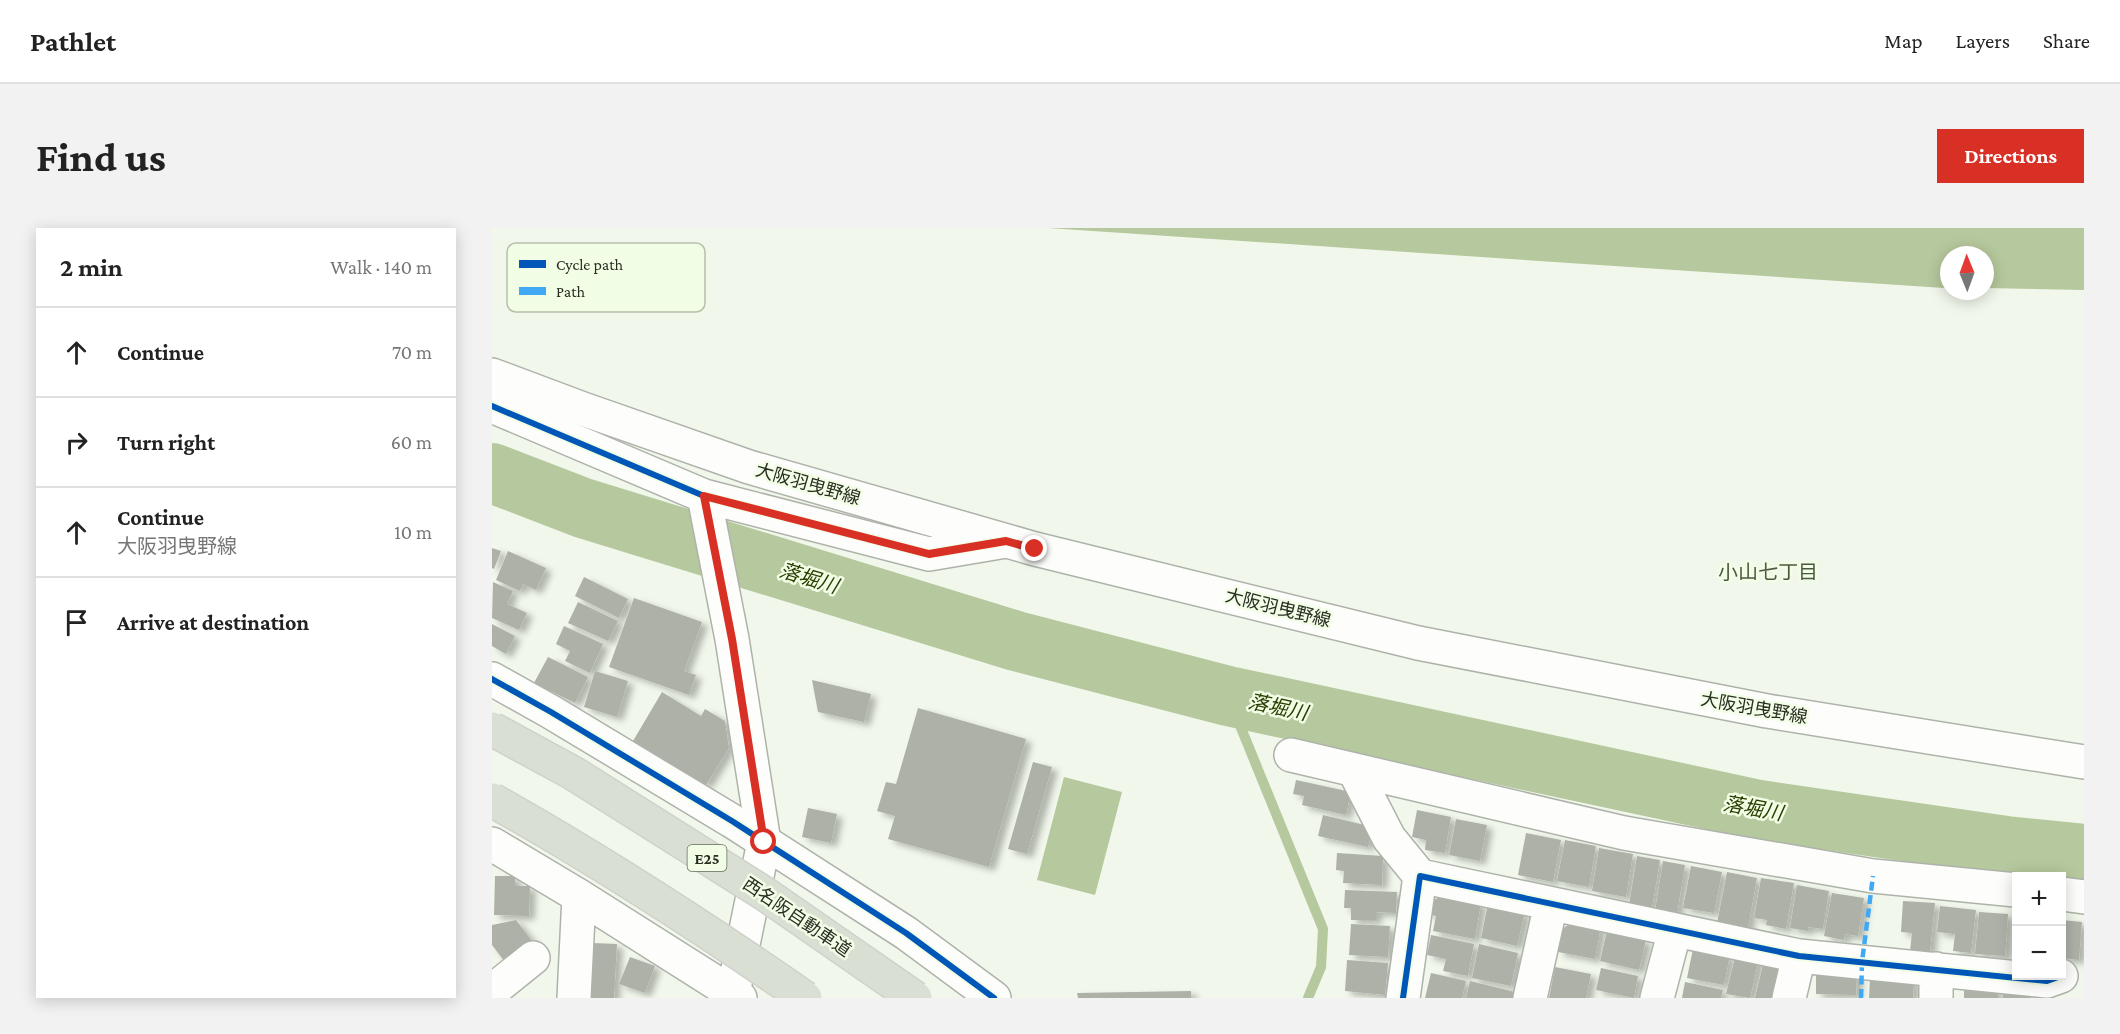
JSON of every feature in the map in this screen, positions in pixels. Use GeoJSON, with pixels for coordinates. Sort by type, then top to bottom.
{"type":"FeatureCollection","features":[{"type":"Feature","properties":{"kind":"highway","name":"西名阪自動車道"},"geometry":{"type":"LineString","coordinates":[[492,729],[573,773],[765,894],[915,998]]}},
{"type":"Feature","properties":{"kind":"highway"},"geometry":{"type":"LineString","coordinates":[[492,800],[535,824],[735,950],[805,998]]}},
{"type":"Feature","properties":{"kind":"street","name":"大阪羽曳野線"},"geometry":{"type":"LineString","coordinates":[[492,375],[749,466],[1006,541],[1418,643],[1767,711],[2084,762]]}},
{"type":"Feature","properties":{"kind":"street"},"geometry":{"type":"LineString","coordinates":[[492,406],[706,504],[929,554],[1006,541]]}},
{"type":"Feature","properties":{"kind":"street"},"geometry":{"type":"LineString","coordinates":[[492,844],[579,896],[735,996],[764,842],[732,639],[706,504]]}},
{"type":"Feature","properties":{"kind":"street"},"geometry":{"type":"LineString","coordinates":[[492,679],[561,718],[764,842],[906,933],[994,998]]}},
{"type":"Feature","properties":{"kind":"street"},"geometry":{"type":"LineString","coordinates":[[1291,755],[1624,833],[1873,876],[2012,890]]}},
{"type":"Feature","properties":{"kind":"street"},"geometry":{"type":"LineString","coordinates":[[1354,770],[1389,838],[1420,876],[1936,984],[2054,982],[2070,972],[2084,973]]}},
{"type":"Feature","properties":{"kind":"street"},"geometry":{"type":"LineString","coordinates":[[1403,998],[1420,876]]}},
{"type":"Feature","properties":{"kind":"street"},"geometry":{"type":"LineString","coordinates":[[2066,895],[2084,897]]}},
{"type":"Feature","properties":{"kind":"street"},"geometry":{"type":"LineString","coordinates":[[574,998],[579,896]]}},
{"type":"Feature","properties":{"kind":"street"},"geometry":{"type":"LineString","coordinates":[[1530,998],[1551,904]]}},
{"type":"Feature","properties":{"kind":"street"},"geometry":{"type":"LineString","coordinates":[[1657,998],[1675,930]]}},
{"type":"Feature","properties":{"kind":"street"},"geometry":{"type":"LineString","coordinates":[[1789,998],[1799,956]]}},
{"type":"Feature","properties":{"kind":"street"},"geometry":{"type":"LineString","coordinates":[[492,991],[533,958]]}},
{"type":"Feature","properties":{"kind":"shaded area"},"geometry":{"type":"Polygon","coordinates":[[[1048,228],[2084,228],[2084,290],[1994,288],[1994,246],[1940,246],[1940,288],[1048,228]]]}},
{"type":"Feature","properties":{"kind":"shaded area"},"geometry":{"type":"Polygon","coordinates":[[[1064,777],[1122,792],[1095,895],[1037,880],[1064,777]]]}},
{"type":"Feature","properties":{"kind":"building"},"geometry":{"type":"Polygon","coordinates":[[[492,548],[501,551],[494,569],[492,568],[492,548]]]}},
{"type":"Feature","properties":{"kind":"building"},"geometry":{"type":"Polygon","coordinates":[[[508,551],[546,568],[536,590],[523,584],[520,591],[496,580],[508,551]]]}},
{"type":"Feature","properties":{"kind":"building"},"geometry":{"type":"Polygon","coordinates":[[[584,577],[628,599],[619,618],[575,596],[584,577]]]}},
{"type":"Feature","properties":{"kind":"building"},"geometry":{"type":"Polygon","coordinates":[[[493,582],[513,591],[507,604],[527,613],[519,630],[492,618],[493,582]]]}},
{"type":"Feature","properties":{"kind":"building"},"geometry":{"type":"Polygon","coordinates":[[[634,598],[702,622],[684,671],[696,675],[689,695],[609,667],[634,598]]]}},
{"type":"Feature","properties":{"kind":"building"},"geometry":{"type":"Polygon","coordinates":[[[578,602],[618,621],[608,641],[568,623],[578,602]]]}},
{"type":"Feature","properties":{"kind":"building"},"geometry":{"type":"Polygon","coordinates":[[[492,624],[515,636],[506,654],[492,646],[492,624]]]}},
{"type":"Feature","properties":{"kind":"building"},"geometry":{"type":"Polygon","coordinates":[[[564,626],[603,644],[590,673],[565,661],[570,651],[556,644],[564,626]]]}},
{"type":"Feature","properties":{"kind":"building"},"geometry":{"type":"Polygon","coordinates":[[[548,657],[588,677],[575,703],[534,683],[548,657]]]}},
{"type":"Feature","properties":{"kind":"building"},"geometry":{"type":"Polygon","coordinates":[[[595,671],[628,681],[617,717],[584,707],[595,671]]]}},
{"type":"Feature","properties":{"kind":"building"},"geometry":{"type":"Polygon","coordinates":[[[812,680],[871,694],[864,722],[818,712],[812,680]]]}},
{"type":"Feature","properties":{"kind":"building"},"geometry":{"type":"Polygon","coordinates":[[[662,692],[701,716],[705,709],[725,721],[729,748],[706,785],[633,741],[662,692]]]}},
{"type":"Feature","properties":{"kind":"building"},"geometry":{"type":"Polygon","coordinates":[[[918,708],[1026,739],[989,867],[888,839],[895,816],[877,811],[886,782],[896,784],[918,708]]]}},
{"type":"Feature","properties":{"kind":"building"},"geometry":{"type":"Polygon","coordinates":[[[1033,762],[1052,767],[1027,854],[1008,849],[1033,762]]]}},
{"type":"Feature","properties":{"kind":"building"},"geometry":{"type":"Polygon","coordinates":[[[1296,780],[1351,792],[1346,815],[1302,805],[1304,796],[1293,794],[1296,780]]]}},
{"type":"Feature","properties":{"kind":"building"},"geometry":{"type":"Polygon","coordinates":[[[808,808],[837,814],[831,843],[802,837],[808,808]]]}},
{"type":"Feature","properties":{"kind":"building"},"geometry":{"type":"Polygon","coordinates":[[[1417,810],[1451,817],[1445,853],[1425,850],[1426,840],[1412,837],[1417,810]]]}},
{"type":"Feature","properties":{"kind":"building"},"geometry":{"type":"Polygon","coordinates":[[[1323,815],[1373,827],[1368,847],[1318,836],[1323,815]]]}},
{"type":"Feature","properties":{"kind":"building"},"geometry":{"type":"Polygon","coordinates":[[[1456,819],[1487,825],[1480,861],[1449,855],[1456,819]]]}},
{"type":"Feature","properties":{"kind":"building"},"geometry":{"type":"Polygon","coordinates":[[[1526,833],[1561,840],[1553,882],[1518,875],[1526,833]]]}},
{"type":"Feature","properties":{"kind":"building"},"geometry":{"type":"Polygon","coordinates":[[[1565,840],[1596,846],[1589,887],[1557,881],[1565,840]]]}},
{"type":"Feature","properties":{"kind":"building"},"geometry":{"type":"Polygon","coordinates":[[[1599,848],[1633,854],[1626,897],[1592,891],[1599,848]]]}},
{"type":"Feature","properties":{"kind":"building"},"geometry":{"type":"Polygon","coordinates":[[[1337,853],[1383,856],[1382,885],[1343,883],[1344,871],[1336,870],[1337,853]]]}},
{"type":"Feature","properties":{"kind":"building"},"geometry":{"type":"Polygon","coordinates":[[[1637,856],[1660,860],[1652,908],[1629,905],[1637,856]]]}},
{"type":"Feature","properties":{"kind":"building"},"geometry":{"type":"Polygon","coordinates":[[[1663,861],[1685,865],[1677,914],[1655,911],[1663,861]]]}},
{"type":"Feature","properties":{"kind":"building"},"geometry":{"type":"Polygon","coordinates":[[[1691,866],[1722,872],[1714,913],[1683,908],[1691,866]]]}},
{"type":"Feature","properties":{"kind":"building"},"geometry":{"type":"Polygon","coordinates":[[[1727,872],[1757,878],[1748,928],[1717,923],[1727,872]]]}},
{"type":"Feature","properties":{"kind":"building"},"geometry":{"type":"Polygon","coordinates":[[[495,876],[515,876],[515,886],[530,886],[529,916],[494,915],[495,876]]]}},
{"type":"Feature","properties":{"kind":"building"},"geometry":{"type":"Polygon","coordinates":[[[1761,878],[1794,883],[1786,929],[1766,925],[1767,920],[1754,918],[1761,878]]]}},
{"type":"Feature","properties":{"kind":"building"},"geometry":{"type":"Polygon","coordinates":[[[1797,885],[1829,891],[1823,929],[1808,927],[1808,931],[1790,928],[1797,885]]]}},
{"type":"Feature","properties":{"kind":"building"},"geometry":{"type":"Polygon","coordinates":[[[1345,890],[1397,892],[1396,913],[1376,912],[1376,920],[1351,920],[1351,908],[1344,908],[1345,890]]]}},
{"type":"Feature","properties":{"kind":"building"},"geometry":{"type":"Polygon","coordinates":[[[1832,893],[1864,898],[1858,936],[1845,934],[1844,940],[1824,936],[1832,893]]]}},
{"type":"Feature","properties":{"kind":"building"},"geometry":{"type":"Polygon","coordinates":[[[1444,895],[1481,902],[1475,939],[1433,931],[1436,916],[1427,914],[1429,902],[1444,895]]]}},
{"type":"Feature","properties":{"kind":"building"},"geometry":{"type":"Polygon","coordinates":[[[1903,901],[1935,903],[1930,952],[1910,951],[1912,933],[1901,932],[1903,901]]]}},
{"type":"Feature","properties":{"kind":"building"},"geometry":{"type":"Polygon","coordinates":[[[1488,904],[1525,912],[1517,946],[1481,938],[1488,904]]]}},
{"type":"Feature","properties":{"kind":"building"},"geometry":{"type":"Polygon","coordinates":[[[1940,906],[1976,910],[1971,953],[1953,951],[1955,934],[1937,932],[1940,906]]]}},
{"type":"Feature","properties":{"kind":"building"},"geometry":{"type":"Polygon","coordinates":[[[1979,912],[2008,914],[2005,956],[1975,954],[1979,912]]]}},
{"type":"Feature","properties":{"kind":"building"},"geometry":{"type":"Polygon","coordinates":[[[516,920],[535,945],[508,966],[492,945],[492,925],[516,920]]]}},
{"type":"Feature","properties":{"kind":"building"},"geometry":{"type":"Polygon","coordinates":[[[2066,920],[2082,922],[2079,960],[2066,958],[2066,920]]]}},
{"type":"Feature","properties":{"kind":"building"},"geometry":{"type":"Polygon","coordinates":[[[1574,921],[1601,926],[1595,959],[1558,952],[1562,929],[1574,921]]]}},
{"type":"Feature","properties":{"kind":"building"},"geometry":{"type":"Polygon","coordinates":[[[1351,924],[1390,926],[1388,957],[1349,955],[1351,924]]]}},
{"type":"Feature","properties":{"kind":"building"},"geometry":{"type":"Polygon","coordinates":[[[1607,931],[1646,940],[1639,970],[1600,961],[1607,931]]]}},
{"type":"Feature","properties":{"kind":"building"},"geometry":{"type":"Polygon","coordinates":[[[1431,935],[1474,944],[1468,976],[1443,971],[1446,959],[1427,955],[1431,935]]]}},
{"type":"Feature","properties":{"kind":"building"},"geometry":{"type":"Polygon","coordinates":[[[592,943],[617,944],[614,998],[588,998],[592,943]]]}},
{"type":"Feature","properties":{"kind":"building"},"geometry":{"type":"Polygon","coordinates":[[[1479,944],[1518,953],[1511,986],[1472,978],[1479,944]]]}},
{"type":"Feature","properties":{"kind":"building"},"geometry":{"type":"Polygon","coordinates":[[[1693,949],[1730,955],[1724,985],[1687,978],[1693,949]]]}},
{"type":"Feature","properties":{"kind":"building"},"geometry":{"type":"Polygon","coordinates":[[[1736,953],[1759,959],[1750,998],[1726,994],[1736,953]]]}},
{"type":"Feature","properties":{"kind":"building"},"geometry":{"type":"Polygon","coordinates":[[[630,957],[655,966],[645,993],[619,984],[630,957]]]}},
{"type":"Feature","properties":{"kind":"building"},"geometry":{"type":"Polygon","coordinates":[[[1347,960],[1388,963],[1385,995],[1345,991],[1347,960]]]}},
{"type":"Feature","properties":{"kind":"building"},"geometry":{"type":"Polygon","coordinates":[[[1764,960],[1779,963],[1779,998],[1755,998],[1764,960]]]}},
{"type":"Feature","properties":{"kind":"building"},"geometry":{"type":"Polygon","coordinates":[[[1555,967],[1591,974],[1586,998],[1549,998],[1555,967]]]}},
{"type":"Feature","properties":{"kind":"building"},"geometry":{"type":"Polygon","coordinates":[[[1601,968],[1638,976],[1634,998],[1596,990],[1601,968]]]}},
{"type":"Feature","properties":{"kind":"building"},"geometry":{"type":"Polygon","coordinates":[[[1816,972],[1857,972],[1856,995],[1816,994],[1816,972]]]}},
{"type":"Feature","properties":{"kind":"building"},"geometry":{"type":"Polygon","coordinates":[[[1431,973],[1466,981],[1462,998],[1425,998],[1431,973]]]}},
{"type":"Feature","properties":{"kind":"building"},"geometry":{"type":"Polygon","coordinates":[[[1870,978],[1914,979],[1913,998],[1869,998],[1870,978]]]}},
{"type":"Feature","properties":{"kind":"building"},"geometry":{"type":"Polygon","coordinates":[[[1470,981],[1515,992],[1513,998],[1466,998],[1470,981]]]}},
{"type":"Feature","properties":{"kind":"building"},"geometry":{"type":"Polygon","coordinates":[[[1685,982],[1723,990],[1721,998],[1682,998],[1685,982]]]}},
{"type":"Feature","properties":{"kind":"building"},"geometry":{"type":"Polygon","coordinates":[[[1998,988],[1998,998],[1964,998],[1964,989],[1998,988]]]}},
{"type":"Feature","properties":{"kind":"building"},"geometry":{"type":"Polygon","coordinates":[[[1191,991],[1191,998],[1078,998],[1077,993],[1191,991]]]}},
{"type":"Feature","properties":{"kind":"building"},"geometry":{"type":"Polygon","coordinates":[[[2003,993],[2031,993],[2031,998],[2003,998],[2003,993]]]}},
{"type":"Feature","properties":{"kind":"waterway","name":"落堀川"},"geometry":{"type":"LineString","coordinates":[[492,473],[583,508],[1016,641],[1228,696],[1759,810],[2006,846],[2084,854]]}},
{"type":"Feature","properties":{"kind":"waterway"},"geometry":{"type":"LineString","coordinates":[[1228,696],[1323,929],[1321,967],[1308,998]]}},
{"type":"Feature","properties":{"kind":"marked path"},"geometry":{"type":"LineString","coordinates":[[1861,998],[1862,962],[1873,876]]}},
{"type":"Feature","properties":{"kind":"cycle path"},"geometry":{"type":"LineString","coordinates":[[492,406],[704,496],[929,554],[1006,541]]}},
{"type":"Feature","properties":{"kind":"cycle path"},"geometry":{"type":"LineString","coordinates":[[492,679],[732,821],[906,933],[994,998]]}},
{"type":"Feature","properties":{"kind":"cycle path"},"geometry":{"type":"LineString","coordinates":[[1403,998],[1420,876],[1799,956],[2012,977]]}},
{"type":"Feature","properties":{"kind":"cycle path"},"geometry":{"type":"LineString","coordinates":[[2037,980],[2050,980]]}},
{"type":"Feature","properties":{"kind":"district","name":"小山七丁目"},"geometry":{"type":"Point","coordinates":[1768,572]}},
{"type":"Feature","properties":{"kind":"route"},"geometry":{"type":"LineString","coordinates":[[764,842],[732,639],[704,496],[929,554],[1006,541],[1035,549]]}}]}
